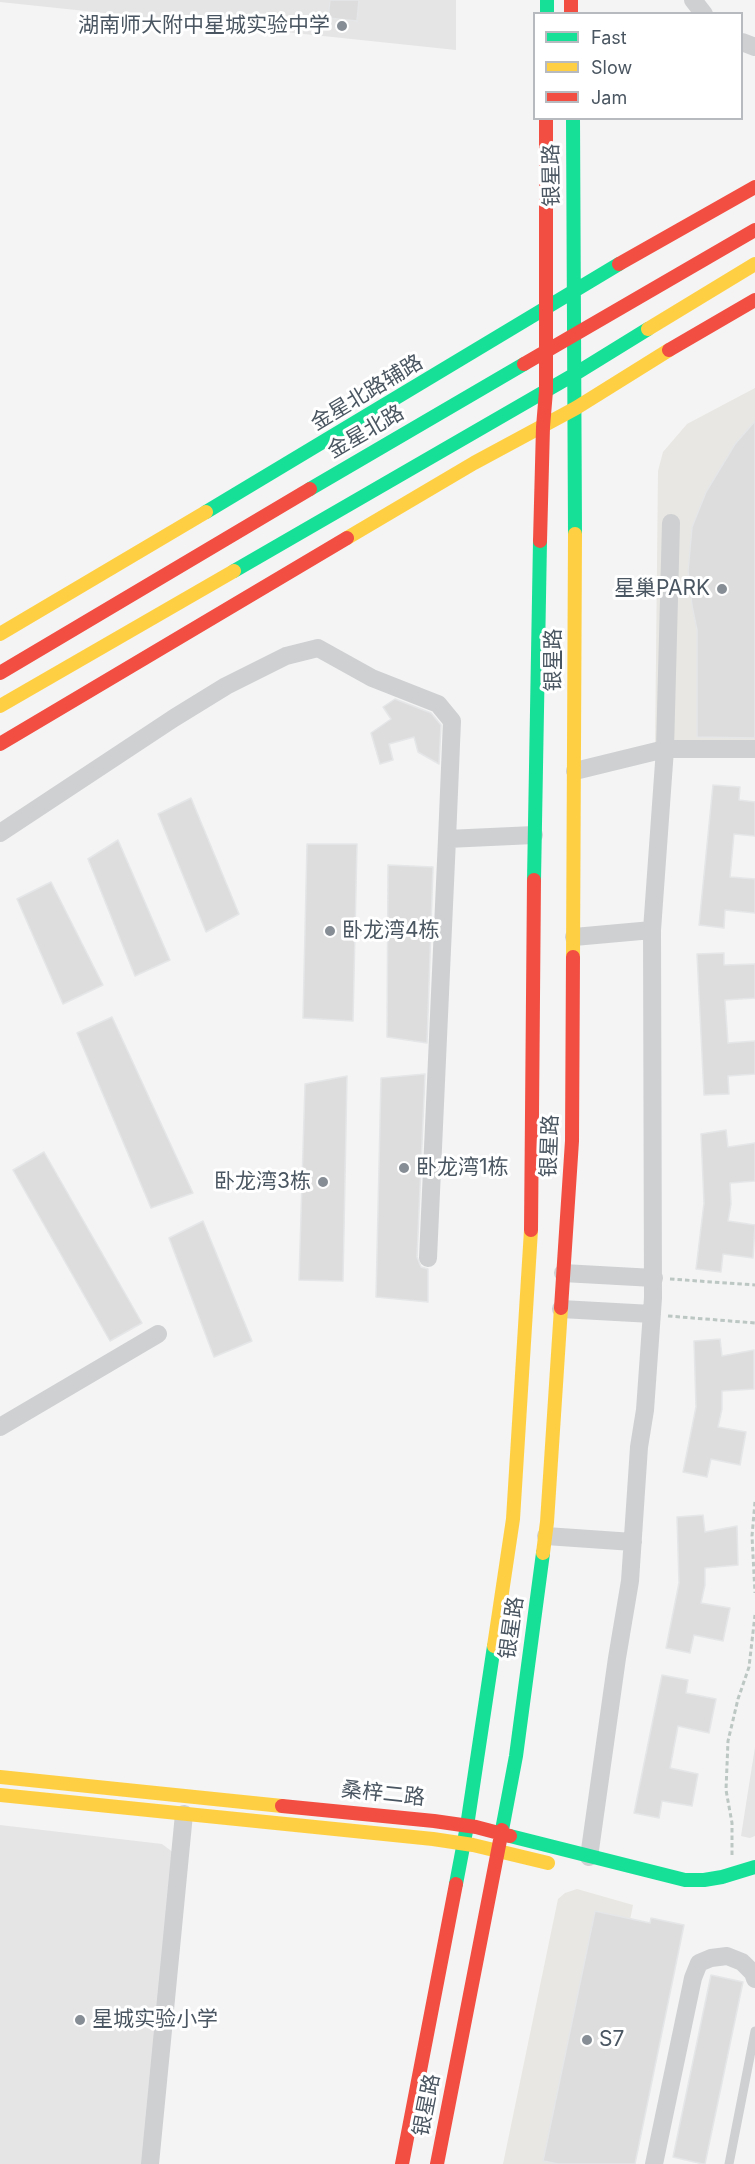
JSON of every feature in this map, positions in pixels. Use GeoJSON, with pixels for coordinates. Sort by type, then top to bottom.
{"type":"FeatureCollection","features":[{"type":"Feature","properties":{"kind":"main road","name":"银星路"},"geometry":{"type":"LineString","coordinates":[[402,2164],[463,1844],[513,1519],[532,1219],[534,834],[543,427],[546,391],[546,120]]}},
{"type":"Feature","properties":{"kind":"main road","name":"银星路"},"geometry":{"type":"LineString","coordinates":[[437,2164],[516,1756],[546,1536],[564,1273],[572,1141],[574,937],[576,408],[573,120]]}},
{"type":"Feature","properties":{"kind":"main road","name":"金星北路辅路"},"geometry":{"type":"LineString","coordinates":[[0,634],[366,418],[574,290],[755,187]]}},
{"type":"Feature","properties":{"kind":"main road","name":"金星北路"},"geometry":{"type":"LineString","coordinates":[[0,673],[342,470],[755,230]]}},
{"type":"Feature","properties":{"kind":"main road"},"geometry":{"type":"LineString","coordinates":[[0,706],[546,391],[755,264]]}},
{"type":"Feature","properties":{"kind":"main road"},"geometry":{"type":"LineString","coordinates":[[0,744],[474,463],[576,408],[622,378],[755,300]]}},
{"type":"Feature","properties":{"kind":"main road","name":"桑梓二路"},"geometry":{"type":"LineString","coordinates":[[0,1778],[434,1821],[501,1833],[685,1880],[704,1880],[755,1868]]}},
{"type":"Feature","properties":{"kind":"main road","name":"桑梓二路"},"geometry":{"type":"LineString","coordinates":[[0,1795],[434,1839],[498,1850],[565,1867]]}},
{"type":"Feature","properties":{"kind":"street"},"geometry":{"type":"LineString","coordinates":[[693,0],[702,12]]}},
{"type":"Feature","properties":{"kind":"street"},"geometry":{"type":"LineString","coordinates":[[589,1857],[630,1581],[639,1448],[645,1410],[652,1314],[654,1278],[652,930],[665,749],[670,523]]}},
{"type":"Feature","properties":{"kind":"street"},"geometry":{"type":"LineString","coordinates":[[0,833],[174,718],[226,686],[286,656],[318,648],[372,678],[438,704],[453,721],[428,1258]]}},
{"type":"Feature","properties":{"kind":"street"},"geometry":{"type":"LineString","coordinates":[[575,771],[665,749],[755,749]]}},
{"type":"Feature","properties":{"kind":"street"},"geometry":{"type":"LineString","coordinates":[[447,839],[534,834]]}},
{"type":"Feature","properties":{"kind":"street"},"geometry":{"type":"LineString","coordinates":[[574,937],[652,930]]}},
{"type":"Feature","properties":{"kind":"street"},"geometry":{"type":"LineString","coordinates":[[564,1273],[654,1278]]}},
{"type":"Feature","properties":{"kind":"street"},"geometry":{"type":"LineString","coordinates":[[561,1309],[652,1314]]}},
{"type":"Feature","properties":{"kind":"street"},"geometry":{"type":"LineString","coordinates":[[0,1427],[158,1334]]}},
{"type":"Feature","properties":{"kind":"street"},"geometry":{"type":"LineString","coordinates":[[546,1536],[633,1542]]}},
{"type":"Feature","properties":{"kind":"street"},"geometry":{"type":"LineString","coordinates":[[150,2164],[184,1814]]}},
{"type":"Feature","properties":{"kind":"street"},"geometry":{"type":"LineString","coordinates":[[654,2164],[693,1978],[699,1963],[711,1958],[727,1956],[742,1962],[753,1973],[755,1979]]}},
{"type":"Feature","properties":{"kind":"lane"},"geometry":{"type":"LineString","coordinates":[[729,2164],[755,2031]]}},
{"type":"Feature","properties":{"kind":"path"},"geometry":{"type":"LineString","coordinates":[[654,1278],[755,1285]]}},
{"type":"Feature","properties":{"kind":"path"},"geometry":{"type":"LineString","coordinates":[[652,1314],[755,1323]]}},
{"type":"Feature","properties":{"kind":"path"},"geometry":{"type":"LineString","coordinates":[[755,1502],[752,1536],[755,1593]]}},
{"type":"Feature","properties":{"kind":"path"},"geometry":{"type":"LineString","coordinates":[[732,1875],[732,1823],[726,1790],[728,1741],[738,1698],[749,1667],[754,1643],[755,1615]]}},
{"type":"Feature","properties":{"kind":"shaded area","name":"湖南师大附中星城实验中学"},"geometry":{"type":"Polygon","coordinates":[[[0,0],[456,0],[456,50],[0,2],[0,0]]]}},
{"type":"Feature","properties":{"kind":"shaded area","name":"星巢PARK"},"geometry":{"type":"Polygon","coordinates":[[[755,388],[755,749],[655,752],[658,471],[663,452],[687,424],[755,388]]]}},
{"type":"Feature","properties":{"kind":"shaded area"},"geometry":{"type":"Polygon","coordinates":[[[755,1747],[755,1836],[750,1838],[741,1836],[755,1747]]]}},
{"type":"Feature","properties":{"kind":"shaded area","name":"星城实验小学"},"geometry":{"type":"Polygon","coordinates":[[[0,1825],[162,1844],[174,1853],[145,2164],[0,2164],[0,1825]]]}},
{"type":"Feature","properties":{"kind":"shaded area"},"geometry":{"type":"Polygon","coordinates":[[[577,1889],[633,1905],[581,2164],[503,2164],[558,1899],[565,1893],[577,1889]]]}},
{"type":"Feature","properties":{"kind":"building"},"geometry":{"type":"Polygon","coordinates":[[[330,0],[359,0],[357,21],[328,18],[330,0]]]}},
{"type":"Feature","properties":{"kind":"building","name":"星巢PARK"},"geometry":{"type":"Polygon","coordinates":[[[755,421],[755,738],[697,737],[697,630],[688,571],[692,527],[706,492],[735,444],[755,421]]]}},
{"type":"Feature","properties":{"kind":"building"},"geometry":{"type":"Polygon","coordinates":[[[395,699],[431,713],[441,725],[439,764],[418,752],[414,737],[389,744],[393,760],[380,764],[371,733],[391,719],[383,707],[395,699]]]}},
{"type":"Feature","properties":{"kind":"building"},"geometry":{"type":"Polygon","coordinates":[[[713,785],[740,787],[739,800],[755,802],[755,836],[734,834],[730,877],[755,879],[755,913],[725,910],[724,928],[699,925],[713,785]]]}},
{"type":"Feature","properties":{"kind":"building"},"geometry":{"type":"Polygon","coordinates":[[[191,798],[239,914],[206,932],[158,814],[191,798]]]}},
{"type":"Feature","properties":{"kind":"building"},"geometry":{"type":"Polygon","coordinates":[[[118,840],[170,960],[135,976],[88,859],[118,840]]]}},
{"type":"Feature","properties":{"kind":"building","name":"卧龙湾4栋"},"geometry":{"type":"Polygon","coordinates":[[[307,844],[357,844],[353,1021],[303,1018],[307,844]]]}},
{"type":"Feature","properties":{"kind":"building"},"geometry":{"type":"Polygon","coordinates":[[[388,865],[433,867],[427,1043],[387,1037],[388,865]]]}},
{"type":"Feature","properties":{"kind":"building"},"geometry":{"type":"Polygon","coordinates":[[[51,882],[103,985],[63,1004],[17,899],[51,882]]]}},
{"type":"Feature","properties":{"kind":"building"},"geometry":{"type":"Polygon","coordinates":[[[724,953],[724,965],[755,964],[755,998],[725,1000],[728,1043],[755,1041],[755,1074],[728,1076],[729,1094],[704,1095],[697,954],[724,953]]]}},
{"type":"Feature","properties":{"kind":"building"},"geometry":{"type":"Polygon","coordinates":[[[112,1017],[193,1193],[151,1208],[77,1033],[112,1017]]]}},
{"type":"Feature","properties":{"kind":"building","name":"卧龙湾1栋"},"geometry":{"type":"Polygon","coordinates":[[[425,1074],[417,1257],[421,1267],[428,1269],[428,1302],[376,1297],[381,1078],[425,1074]]]}},
{"type":"Feature","properties":{"kind":"building","name":"卧龙湾3栋"},"geometry":{"type":"Polygon","coordinates":[[[347,1076],[343,1281],[299,1280],[305,1084],[347,1076]]]}},
{"type":"Feature","properties":{"kind":"building"},"geometry":{"type":"Polygon","coordinates":[[[726,1130],[728,1147],[755,1143],[755,1181],[730,1183],[731,1204],[728,1221],[755,1225],[753,1258],[723,1254],[721,1272],[696,1269],[704,1203],[701,1134],[726,1130]]]}},
{"type":"Feature","properties":{"kind":"building"},"geometry":{"type":"Polygon","coordinates":[[[44,1152],[142,1323],[110,1341],[13,1170],[44,1152]]]}},
{"type":"Feature","properties":{"kind":"building"},"geometry":{"type":"Polygon","coordinates":[[[203,1221],[252,1341],[214,1357],[169,1238],[203,1221]]]}},
{"type":"Feature","properties":{"kind":"building"},"geometry":{"type":"Polygon","coordinates":[[[720,1339],[722,1356],[754,1350],[754,1389],[722,1391],[722,1409],[718,1427],[746,1432],[740,1465],[711,1459],[707,1477],[683,1472],[696,1407],[694,1341],[720,1339]]]}},
{"type":"Feature","properties":{"kind":"building"},"geometry":{"type":"Polygon","coordinates":[[[703,1515],[705,1532],[737,1526],[738,1565],[705,1568],[705,1585],[701,1603],[730,1608],[723,1641],[694,1635],[690,1653],[666,1648],[679,1583],[677,1517],[703,1515]]]}},
{"type":"Feature","properties":{"kind":"building"},"geometry":{"type":"Polygon","coordinates":[[[662,1675],[688,1680],[686,1693],[716,1699],[709,1733],[678,1726],[670,1768],[698,1774],[692,1806],[662,1801],[659,1818],[634,1813],[662,1675]]]}},
{"type":"Feature","properties":{"kind":"building"},"geometry":{"type":"Polygon","coordinates":[[[595,1911],[650,1923],[651,1918],[684,1925],[635,2164],[558,2164],[543,2161],[595,1911]]]}},
{"type":"Feature","properties":{"kind":"building"},"geometry":{"type":"Polygon","coordinates":[[[711,1975],[743,1982],[705,2164],[703,2164],[673,2157],[711,1975]]]}},
{"type":"Feature","properties":{"kind":"traffic: fast"},"geometry":{"type":"LineString","coordinates":[[547,0],[547,12]]}},
{"type":"Feature","properties":{"kind":"traffic: fast"},"geometry":{"type":"LineString","coordinates":[[573,120],[575,534]]}},
{"type":"Feature","properties":{"kind":"traffic: fast"},"geometry":{"type":"LineString","coordinates":[[206,512],[619,264]]}},
{"type":"Feature","properties":{"kind":"traffic: fast"},"geometry":{"type":"LineString","coordinates":[[234,571],[575,374],[648,329]]}},
{"type":"Feature","properties":{"kind":"traffic: fast"},"geometry":{"type":"LineString","coordinates":[[310,489],[524,364]]}},
{"type":"Feature","properties":{"kind":"traffic: fast"},"geometry":{"type":"LineString","coordinates":[[534,880],[540,541]]}},
{"type":"Feature","properties":{"kind":"traffic: fast"},"geometry":{"type":"LineString","coordinates":[[502,1830],[516,1756],[543,1553]]}},
{"type":"Feature","properties":{"kind":"traffic: fast"},"geometry":{"type":"LineString","coordinates":[[456,1884],[494,1646]]}},
{"type":"Feature","properties":{"kind":"traffic: fast"},"geometry":{"type":"LineString","coordinates":[[510,1836],[685,1880],[722,1877],[755,1867]]}},
{"type":"Feature","properties":{"kind":"traffic: slow"},"geometry":{"type":"LineString","coordinates":[[648,329],[755,264]]}},
{"type":"Feature","properties":{"kind":"traffic: slow"},"geometry":{"type":"LineString","coordinates":[[347,538],[474,463],[576,408],[669,350]]}},
{"type":"Feature","properties":{"kind":"traffic: slow"},"geometry":{"type":"LineString","coordinates":[[0,634],[206,512]]}},
{"type":"Feature","properties":{"kind":"traffic: slow"},"geometry":{"type":"LineString","coordinates":[[573,957],[575,534]]}},
{"type":"Feature","properties":{"kind":"traffic: slow"},"geometry":{"type":"LineString","coordinates":[[0,706],[234,571]]}},
{"type":"Feature","properties":{"kind":"traffic: slow"},"geometry":{"type":"LineString","coordinates":[[494,1646],[513,1519],[531,1230]]}},
{"type":"Feature","properties":{"kind":"traffic: slow"},"geometry":{"type":"LineString","coordinates":[[543,1553],[561,1308]]}},
{"type":"Feature","properties":{"kind":"traffic: slow"},"geometry":{"type":"LineString","coordinates":[[0,1777],[282,1806]]}},
{"type":"Feature","properties":{"kind":"traffic: slow"},"geometry":{"type":"LineString","coordinates":[[0,1795],[433,1839],[473,1845],[548,1863]]}},
{"type":"Feature","properties":{"kind":"traffic: jam"},"geometry":{"type":"LineString","coordinates":[[571,0],[571,12]]}},
{"type":"Feature","properties":{"kind":"traffic: jam"},"geometry":{"type":"LineString","coordinates":[[540,541],[546,391],[546,120]]}},
{"type":"Feature","properties":{"kind":"traffic: jam"},"geometry":{"type":"LineString","coordinates":[[619,264],[755,187]]}},
{"type":"Feature","properties":{"kind":"traffic: jam"},"geometry":{"type":"LineString","coordinates":[[524,364],[755,230]]}},
{"type":"Feature","properties":{"kind":"traffic: jam"},"geometry":{"type":"LineString","coordinates":[[669,350],[755,300]]}},
{"type":"Feature","properties":{"kind":"traffic: jam"},"geometry":{"type":"LineString","coordinates":[[0,673],[310,489]]}},
{"type":"Feature","properties":{"kind":"traffic: jam"},"geometry":{"type":"LineString","coordinates":[[0,744],[347,538]]}},
{"type":"Feature","properties":{"kind":"traffic: jam"},"geometry":{"type":"LineString","coordinates":[[531,1230],[534,880]]}},
{"type":"Feature","properties":{"kind":"traffic: jam"},"geometry":{"type":"LineString","coordinates":[[561,1308],[572,1141],[573,957]]}},
{"type":"Feature","properties":{"kind":"traffic: jam"},"geometry":{"type":"LineString","coordinates":[[282,1806],[434,1821],[476,1827],[510,1836]]}},
{"type":"Feature","properties":{"kind":"traffic: jam"},"geometry":{"type":"LineString","coordinates":[[437,2164],[502,1830]]}},
{"type":"Feature","properties":{"kind":"traffic: jam"},"geometry":{"type":"LineString","coordinates":[[402,2164],[456,1884]]}},
{"type":"Feature","properties":{"kind":"place","name":"湖南师大附中星城实验中学"},"geometry":{"type":"Point","coordinates":[342,26]}},
{"type":"Feature","properties":{"kind":"place","name":"星巢PARK"},"geometry":{"type":"Point","coordinates":[722,589]}},
{"type":"Feature","properties":{"kind":"place","name":"卧龙湾4栋"},"geometry":{"type":"Point","coordinates":[330,931]}},
{"type":"Feature","properties":{"kind":"place","name":"卧龙湾1栋"},"geometry":{"type":"Point","coordinates":[404,1168]}},
{"type":"Feature","properties":{"kind":"place","name":"卧龙湾3栋"},"geometry":{"type":"Point","coordinates":[323,1182]}},
{"type":"Feature","properties":{"kind":"place","name":"星城实验小学"},"geometry":{"type":"Point","coordinates":[80,2020]}},
{"type":"Feature","properties":{"kind":"place","name":"S7"},"geometry":{"type":"Point","coordinates":[587,2040]}}]}
